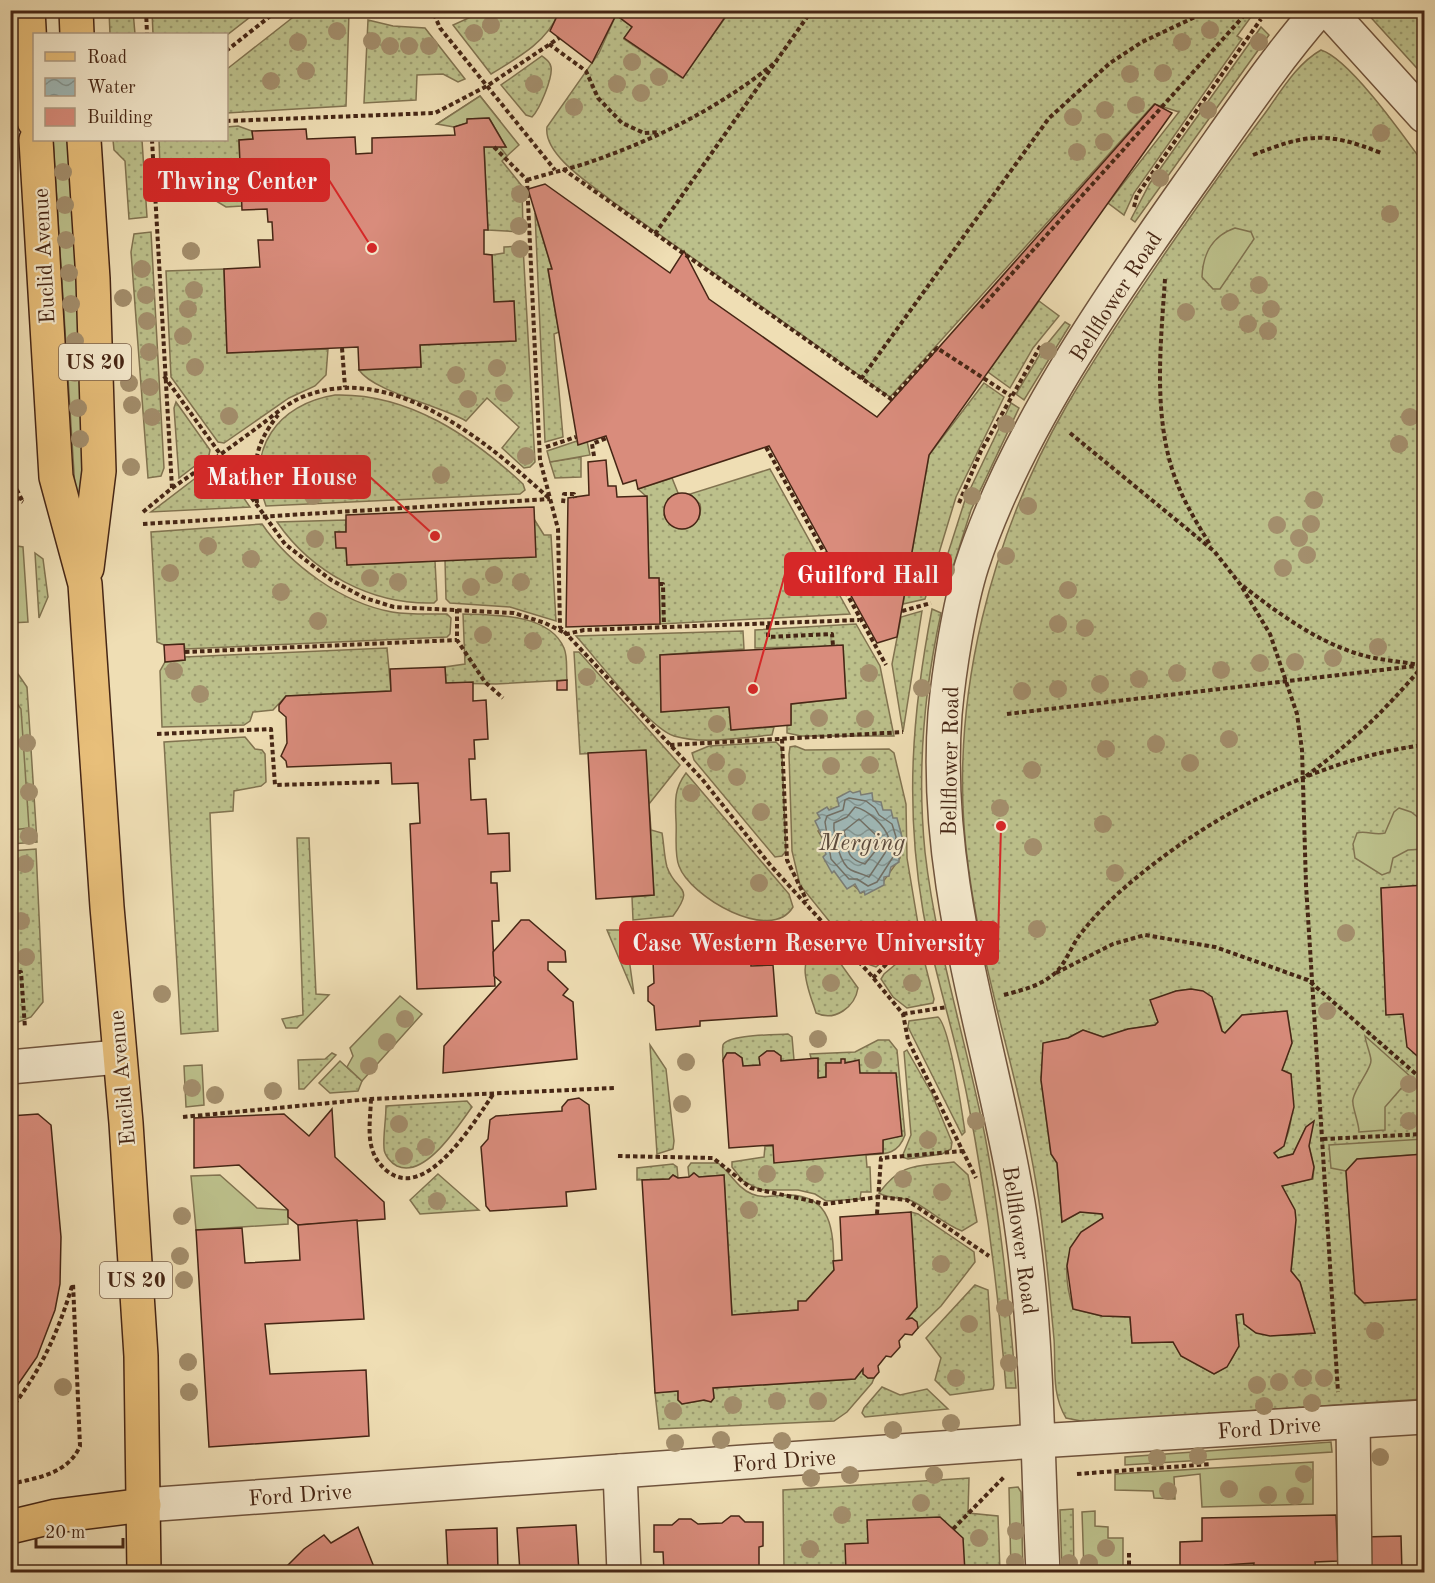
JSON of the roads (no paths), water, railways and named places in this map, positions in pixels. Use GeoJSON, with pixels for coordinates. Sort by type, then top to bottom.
{"type":"FeatureCollection","features":[{"type":"Feature","properties":{"kind":"main road"},"geometry":{"type":"LineString","coordinates":[[28,10],[33,102]]}},
{"type":"Feature","properties":{"kind":"main road"},"geometry":{"type":"LineString","coordinates":[[76,10],[77,33]]}},
{"type":"Feature","properties":{"kind":"main road","name":"Euclid Avenue"},"geometry":{"type":"LineString","coordinates":[[36,141],[56,477],[85,584]]}},
{"type":"Feature","properties":{"kind":"main road","name":"Euclid Avenue"},"geometry":{"type":"LineString","coordinates":[[84,141],[93,279],[99,471],[85,584],[118,1057],[126,1124],[141,1356],[144,1572]]}},
{"type":"Feature","properties":{"kind":"main road"},"geometry":{"type":"LineString","coordinates":[[10,1527],[56,1516],[144,1505]]}},
{"type":"Feature","properties":{"kind":"street","name":"Bellflower Road"},"geometry":{"type":"LineString","coordinates":[[1043,1572],[1033,1325],[1024,1242],[1010,1162],[954,900],[947,839],[944,777],[948,692],[972,567],[1004,484],[1060,382],[1123,278],[1287,47],[1319,10]]}},
{"type":"Feature","properties":{"kind":"street"},"geometry":{"type":"LineString","coordinates":[[1328,10],[1425,116]]}},
{"type":"Feature","properties":{"kind":"street"},"geometry":{"type":"LineString","coordinates":[[10,1067],[118,1057]]}},
{"type":"Feature","properties":{"kind":"street","name":"Ford Drive"},"geometry":{"type":"LineString","coordinates":[[144,1505],[1038,1441],[1425,1417]]}},
{"type":"Feature","properties":{"kind":"street"},"geometry":{"type":"LineString","coordinates":[[1353,1422],[1356,1572]]}},
{"type":"Feature","properties":{"kind":"street"},"geometry":{"type":"LineString","coordinates":[[620,1471],[624,1572]]}},
{"type":"Feature","properties":{"kind":"water","name":"Merging"},"geometry":{"type":"Polygon","coordinates":[[[850,791],[853,793],[860,791],[861,795],[872,793],[873,801],[881,802],[883,810],[891,810],[893,818],[897,818],[903,841],[899,849],[899,862],[891,867],[889,876],[884,877],[884,885],[865,895],[864,891],[860,893],[855,884],[847,889],[834,871],[832,873],[823,857],[826,854],[820,843],[824,840],[815,821],[820,818],[817,813],[827,807],[829,810],[839,806],[837,798],[850,791]]]}},
{"type":"Feature","properties":{"kind":"place","name":"Thwing Center"},"geometry":{"type":"Point","coordinates":[372,248]}},
{"type":"Feature","properties":{"kind":"place","name":"Mather House"},"geometry":{"type":"Point","coordinates":[435,536]}},
{"type":"Feature","properties":{"kind":"place","name":"Guilford Hall"},"geometry":{"type":"Point","coordinates":[753,689]}},
{"type":"Feature","properties":{"kind":"place","name":"Case Western Reserve University"},"geometry":{"type":"Point","coordinates":[1001,826]}}]}
